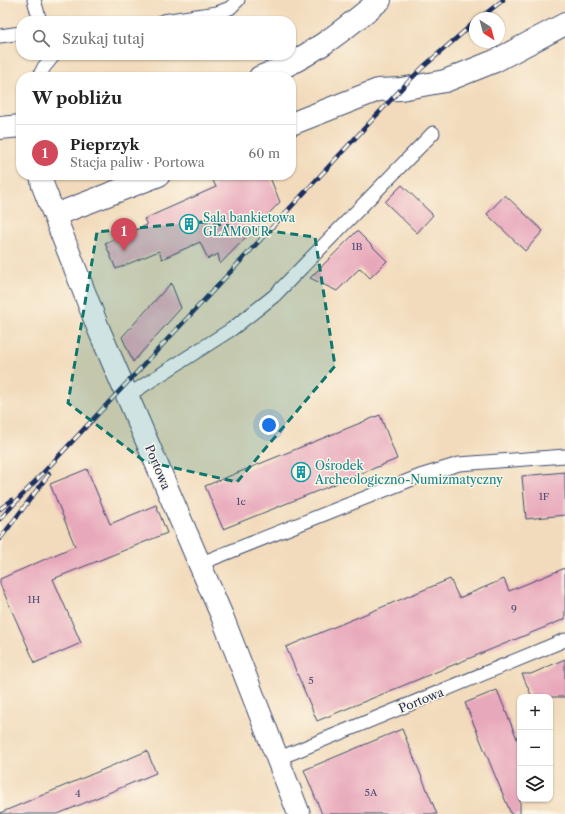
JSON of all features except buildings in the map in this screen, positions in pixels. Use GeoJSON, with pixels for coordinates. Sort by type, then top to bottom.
{"type":"FeatureCollection","features":[{"type":"Feature","properties":{"kind":"street"},"geometry":{"type":"LineString","coordinates":[[296,60],[312,52],[356,20],[380,0]]}},
{"type":"Feature","properties":{"kind":"street"},"geometry":{"type":"LineString","coordinates":[[296,122],[378,90],[401,89],[445,81],[495,60],[565,24]]}},
{"type":"Feature","properties":{"kind":"street"},"geometry":{"type":"LineString","coordinates":[[270,72],[295,60]]}},
{"type":"Feature","properties":{"kind":"street"},"geometry":{"type":"LineString","coordinates":[[0,128],[16,126]]}},
{"type":"Feature","properties":{"kind":"street","name":"Portowa"},"geometry":{"type":"LineString","coordinates":[[42,180],[99,330],[222,616],[299,814]]}},
{"type":"Feature","properties":{"kind":"street"},"geometry":{"type":"LineString","coordinates":[[55,215],[146,180]]}},
{"type":"Feature","properties":{"kind":"lane"},"geometry":{"type":"LineString","coordinates":[[34,0],[39,16]]}},
{"type":"Feature","properties":{"kind":"lane"},"geometry":{"type":"LineString","coordinates":[[197,16],[217,13],[230,8],[238,0]]}},
{"type":"Feature","properties":{"kind":"lane"},"geometry":{"type":"LineString","coordinates":[[0,36],[16,34]]}},
{"type":"Feature","properties":{"kind":"lane"},"geometry":{"type":"LineString","coordinates":[[42,72],[50,60]]}},
{"type":"Feature","properties":{"kind":"lane"},"geometry":{"type":"LineString","coordinates":[[127,396],[232,329],[274,296],[433,133]]}},
{"type":"Feature","properties":{"kind":"lane"},"geometry":{"type":"LineString","coordinates":[[199,564],[420,476],[459,464],[565,456]]}},
{"type":"Feature","properties":{"kind":"lane","name":"Portowa"},"geometry":{"type":"LineString","coordinates":[[277,759],[565,640]]}},
{"type":"Feature","properties":{"kind":"highlighted area"},"geometry":{"type":"Polygon","coordinates":[[[200,222],[315,237],[335,366],[237,482],[144,461],[68,403],[97,232],[200,222]]]}},
{"type":"Feature","properties":{"kind":"railway"},"geometry":{"type":"LineString","coordinates":[[488,12],[503,0]]}},
{"type":"Feature","properties":{"kind":"railway"},"geometry":{"type":"LineString","coordinates":[[0,519],[401,89],[423,67],[469,27]]}},
{"type":"Feature","properties":{"kind":"railway"},"geometry":{"type":"LineString","coordinates":[[0,539],[49,474]]}},
{"type":"Feature","properties":{"kind":"railway"},"geometry":{"type":"LineString","coordinates":[[0,509],[12,500]]}},
{"type":"Feature","properties":{"kind":"place","name":"Sala bankietowa GLAMOUR"},"geometry":{"type":"Point","coordinates":[189,224]}},
{"type":"Feature","properties":{"kind":"place","name":"Pieprzyk"},"geometry":{"type":"Point","coordinates":[124,251]}},
{"type":"Feature","properties":{"kind":"place","name":"Ośrodek Archeologiczno-Numizmatyczny"},"geometry":{"type":"Point","coordinates":[301,472]}}]}
